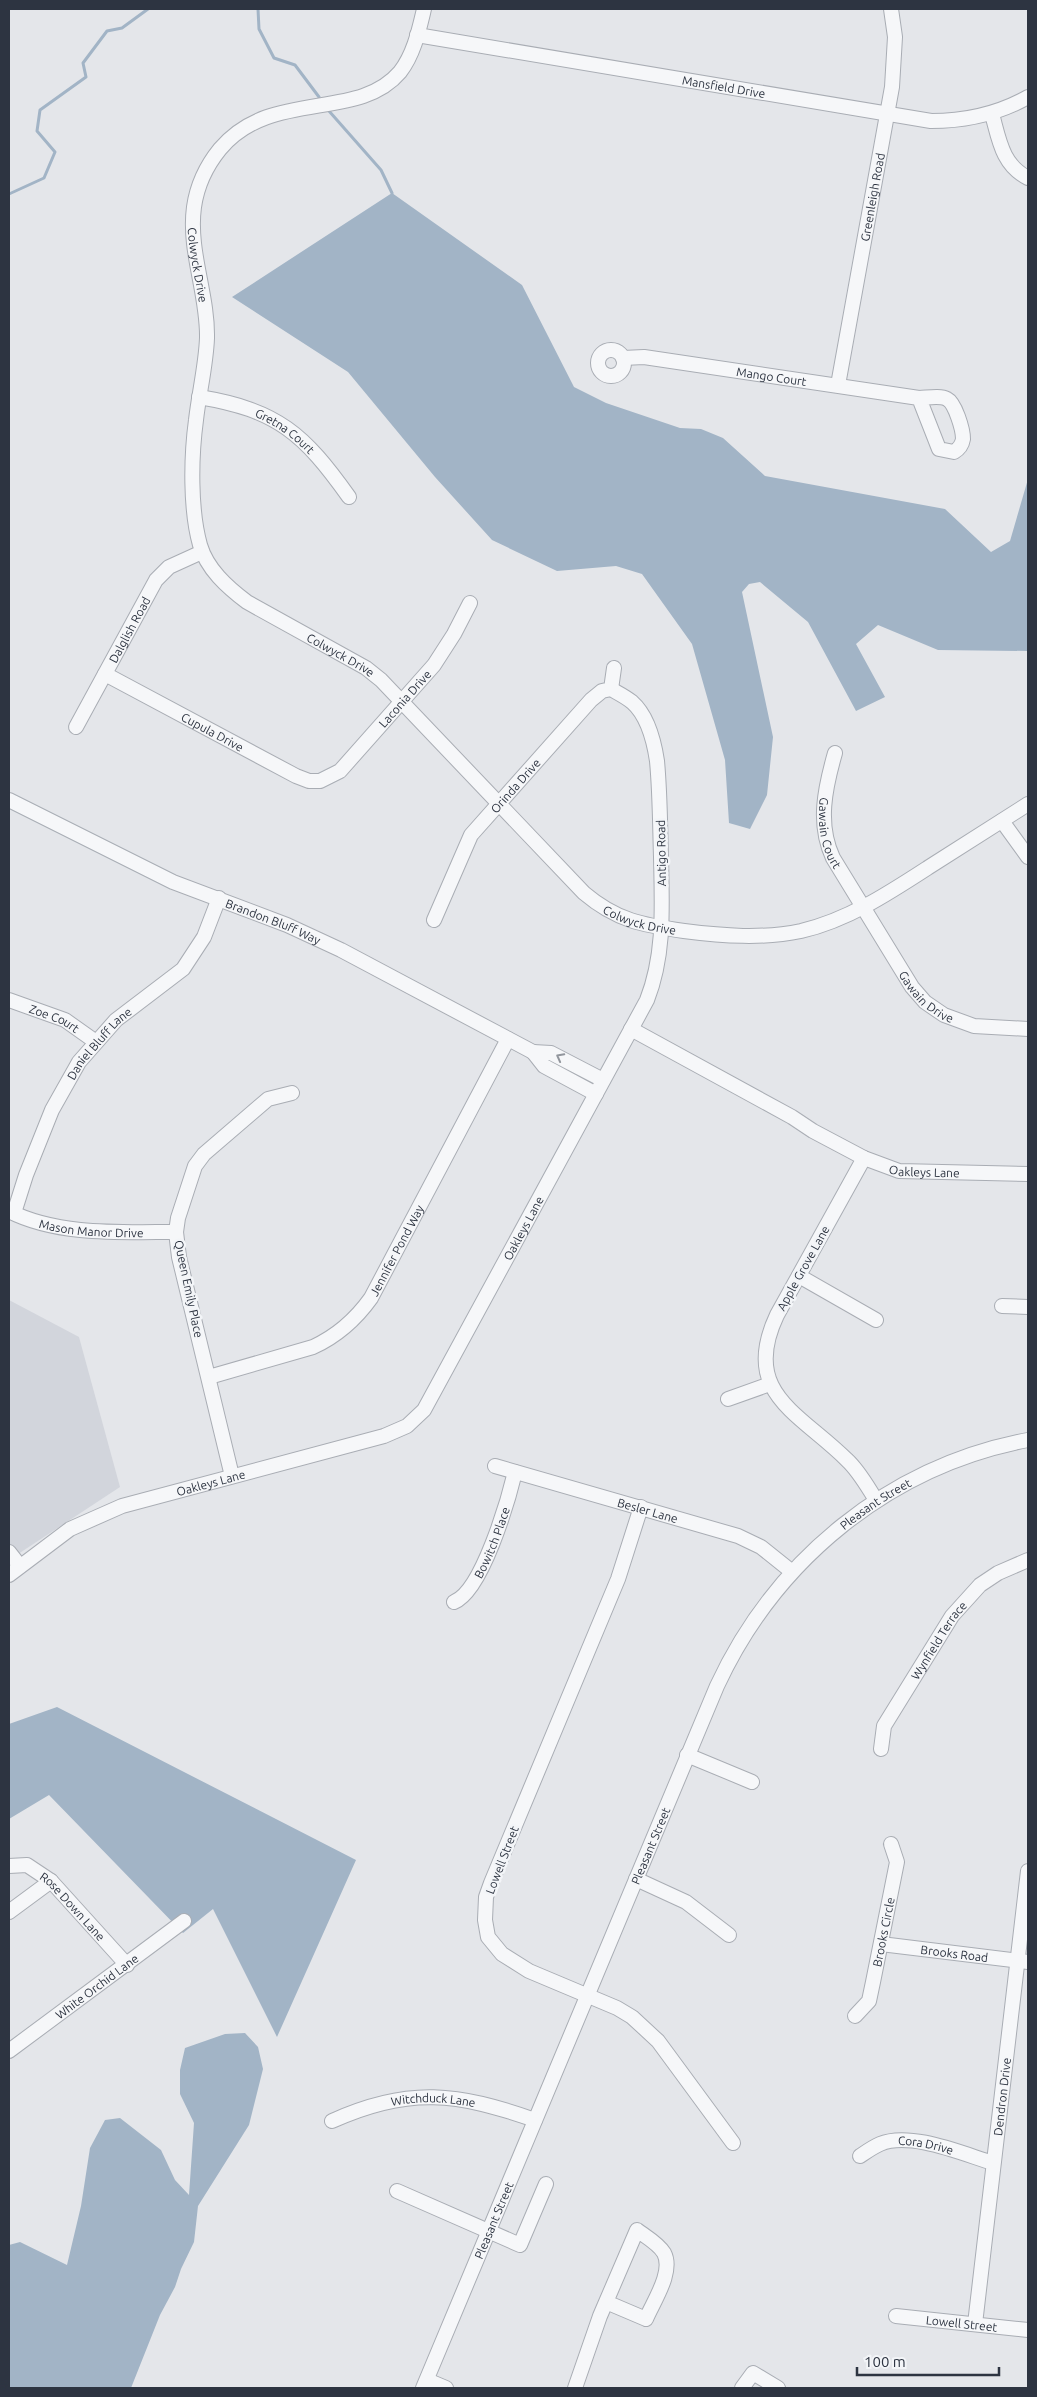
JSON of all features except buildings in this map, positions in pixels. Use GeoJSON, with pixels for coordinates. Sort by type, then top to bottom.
{"type":"FeatureCollection","features":[{"type":"Feature","properties":{"kind":"street","name":"Colwyck Drive"},"geometry":{"type":"LineString","coordinates":[[424,9],[411,53],[390,82],[377,90],[356,98],[299,108],[264,117],[245,126],[230,138],[210,163],[197,194],[193,226],[206,330],[194,442],[195,516],[202,552],[218,577],[229,589],[261,610],[366,668],[402,702],[584,893],[598,905],[633,923],[736,936],[770,935],[817,927],[863,907],[1028,804]]}},
{"type":"Feature","properties":{"kind":"street","name":"Greenleigh Road"},"geometry":{"type":"LineString","coordinates":[[838,385],[887,114],[894,65],[891,9]]}},
{"type":"Feature","properties":{"kind":"street","name":"Mansfield Drive"},"geometry":{"type":"LineString","coordinates":[[417,35],[887,114],[946,121],[992,114],[1028,97]]}},
{"type":"Feature","properties":{"kind":"street"},"geometry":{"type":"LineString","coordinates":[[992,114],[1004,156],[1012,166],[1028,178]]}},
{"type":"Feature","properties":{"kind":"street","name":"Mango Court"},"geometry":{"type":"LineString","coordinates":[[624,358],[644,357],[919,398]]}},
{"type":"Feature","properties":{"kind":"street","name":"Gretna Court"},"geometry":{"type":"LineString","coordinates":[[199,397],[242,406],[285,426],[310,448],[350,497]]}},
{"type":"Feature","properties":{"kind":"street","name":"Dalglish Road"},"geometry":{"type":"LineString","coordinates":[[76,727],[156,580],[169,567],[202,552]]}},
{"type":"Feature","properties":{"kind":"street","name":"Laconia Drive"},"geometry":{"type":"LineString","coordinates":[[324,780],[340,771],[402,702],[444,651],[470,603]]}},
{"type":"Feature","properties":{"kind":"street"},"geometry":{"type":"LineString","coordinates":[[611,689],[614,668]]}},
{"type":"Feature","properties":{"kind":"street","name":"Cupula Drive"},"geometry":{"type":"LineString","coordinates":[[105,674],[296,776],[308,781],[324,780]]}},
{"type":"Feature","properties":{"kind":"street","name":"Orinda Drive"},"geometry":{"type":"LineString","coordinates":[[434,920],[471,834],[591,700],[602,691],[611,689]]}},
{"type":"Feature","properties":{"kind":"street","name":"Antigo Road"},"geometry":{"type":"LineString","coordinates":[[611,689],[632,702],[642,715],[654,743],[659,780],[660,951],[655,980],[631,1030]]}},
{"type":"Feature","properties":{"kind":"street","name":"Gawain Court"},"geometry":{"type":"LineString","coordinates":[[835,753],[828,781],[823,829],[825,842],[832,858],[863,907]]}},
{"type":"Feature","properties":{"kind":"street","name":"Brandon Bluff Way"},"geometry":{"type":"LineString","coordinates":[[9,800],[173,882],[287,925],[341,950],[533,1052],[551,1053],[603,1080]]}},
{"type":"Feature","properties":{"kind":"street"},"geometry":{"type":"LineString","coordinates":[[1002,821],[1028,857]]}},
{"type":"Feature","properties":{"kind":"street","name":"Daniel Bluff Lane"},"geometry":{"type":"LineString","coordinates":[[11,1212],[52,1110],[72,1073],[116,1020],[183,969],[204,937],[218,898]]}},
{"type":"Feature","properties":{"kind":"street","name":"Gawain Drive"},"geometry":{"type":"LineString","coordinates":[[863,907],[912,987],[936,1010],[974,1026],[1028,1029]]}},
{"type":"Feature","properties":{"kind":"street","name":"Zoe Court"},"geometry":{"type":"LineString","coordinates":[[9,1000],[65,1020],[96,1042]]}},
{"type":"Feature","properties":{"kind":"street","name":"Oakleys Lane"},"geometry":{"type":"LineString","coordinates":[[9,1574],[70,1529],[102,1513],[384,1436],[407,1426],[424,1410],[435,1393],[631,1030],[882,1167],[911,1173],[1028,1174]]}},
{"type":"Feature","properties":{"kind":"street","name":"Jennifer Pond Way"},"geometry":{"type":"LineString","coordinates":[[209,1377],[327,1340],[363,1310],[372,1298],[508,1039]]}},
{"type":"Feature","properties":{"kind":"street","name":"Brandon Bluff Way"},"geometry":{"type":"LineString","coordinates":[[533,1052],[544,1066],[596,1094]]}},
{"type":"Feature","properties":{"kind":"street","name":"Queen Emily Place"},"geometry":{"type":"LineString","coordinates":[[232,1476],[179,1257],[176,1232],[178,1218],[195,1166],[204,1154],[268,1099],[292,1093]]}},
{"type":"Feature","properties":{"kind":"street","name":"Apple Grove Lane"},"geometry":{"type":"LineString","coordinates":[[864,1158],[769,1332],[765,1352],[770,1384],[784,1404],[848,1461],[876,1500]]}},
{"type":"Feature","properties":{"kind":"street","name":"Mason Manor Drive"},"geometry":{"type":"LineString","coordinates":[[11,1212],[36,1221],[62,1227],[107,1232],[176,1232]]}},
{"type":"Feature","properties":{"kind":"street"},"geometry":{"type":"LineString","coordinates":[[799,1276],[876,1320]]}},
{"type":"Feature","properties":{"kind":"street"},"geometry":{"type":"LineString","coordinates":[[1002,1306],[1028,1307]]}},
{"type":"Feature","properties":{"kind":"street"},"geometry":{"type":"LineString","coordinates":[[728,1399],[770,1384]]}},
{"type":"Feature","properties":{"kind":"street","name":"Pleasant Street"},"geometry":{"type":"LineString","coordinates":[[425,2384],[687,1755],[732,1655],[755,1618],[792,1571],[832,1533],[876,1500],[918,1476],[958,1459],[995,1447],[1028,1440]]}},
{"type":"Feature","properties":{"kind":"street","name":"Besler Lane"},"geometry":{"type":"LineString","coordinates":[[495,1466],[738,1536],[761,1548],[792,1571]]}},
{"type":"Feature","properties":{"kind":"street","name":"Bowitch Place"},"geometry":{"type":"LineString","coordinates":[[454,1602],[462,1598],[479,1575],[499,1525],[516,1472]]}},
{"type":"Feature","properties":{"kind":"street","name":"Lowell Street"},"geometry":{"type":"LineString","coordinates":[[640,1507],[618,1578],[486,1897],[485,1920],[488,1937],[502,1954],[529,1971],[617,2008],[647,2030],[733,2143]]}},
{"type":"Feature","properties":{"kind":"street"},"geometry":{"type":"LineString","coordinates":[[9,1552],[20,1566]]}},
{"type":"Feature","properties":{"kind":"street","name":"Wynfield Terrace"},"geometry":{"type":"LineString","coordinates":[[882,1748],[884,1726],[958,1608],[980,1585],[998,1573],[1028,1560]]}},
{"type":"Feature","properties":{"kind":"street"},"geometry":{"type":"LineString","coordinates":[[687,1755],[752,1782]]}},
{"type":"Feature","properties":{"kind":"street","name":"Brooks Circle"},"geometry":{"type":"LineString","coordinates":[[855,2016],[869,2001],[881,1944],[897,1862],[891,1844]]}},
{"type":"Feature","properties":{"kind":"street","name":"Rose Down Lane"},"geometry":{"type":"LineString","coordinates":[[9,1866],[27,1864],[51,1881],[127,1965]]}},
{"type":"Feature","properties":{"kind":"street","name":"Dendron Drive"},"geometry":{"type":"LineString","coordinates":[[975,2324],[994,2162],[1023,1962],[1028,1871]]}},
{"type":"Feature","properties":{"kind":"street"},"geometry":{"type":"LineString","coordinates":[[636,1879],[686,1902],[729,1935]]}},
{"type":"Feature","properties":{"kind":"street"},"geometry":{"type":"LineString","coordinates":[[9,1912],[51,1881]]}},
{"type":"Feature","properties":{"kind":"street","name":"White Orchid Lane"},"geometry":{"type":"LineString","coordinates":[[9,2051],[127,1965],[184,1920]]}},
{"type":"Feature","properties":{"kind":"street","name":"Brooks Road"},"geometry":{"type":"LineString","coordinates":[[881,1944],[1023,1962]]}},
{"type":"Feature","properties":{"kind":"street","name":"Witchduck Lane"},"geometry":{"type":"LineString","coordinates":[[332,2121],[371,2105],[423,2096],[450,2097],[480,2102],[535,2120]]}},
{"type":"Feature","properties":{"kind":"street","name":"Cora Drive"},"geometry":{"type":"LineString","coordinates":[[860,2156],[879,2144],[900,2140],[930,2145],[994,2162]]}},
{"type":"Feature","properties":{"kind":"street"},"geometry":{"type":"LineString","coordinates":[[397,2191],[520,2245],[546,2184]]}},
{"type":"Feature","properties":{"kind":"street"},"geometry":{"type":"LineString","coordinates":[[575,2388],[606,2302],[637,2230],[664,2252],[667,2263],[662,2282],[646,2320],[606,2302]]}},
{"type":"Feature","properties":{"kind":"street","name":"Lowell Street"},"geometry":{"type":"LineString","coordinates":[[896,2316],[1028,2330]]}},
{"type":"Feature","properties":{"kind":"street"},"geometry":{"type":"LineString","coordinates":[[742,2388],[753,2373],[778,2388]]}},
{"type":"Feature","properties":{"kind":"street"},"geometry":{"type":"LineString","coordinates":[[425,2384],[446,2388]]}},
{"type":"Feature","properties":{"kind":"shaded area"},"geometry":{"type":"Polygon","coordinates":[[[9,1300],[79,1337],[120,1487],[9,1560],[9,1300]]]}},
{"type":"Feature","properties":{"kind":"water"},"geometry":{"type":"Polygon","coordinates":[[[392,193],[522,285],[574,387],[606,403],[680,428],[701,429],[723,438],[765,476],[945,509],[991,552],[1010,541],[1028,479],[1028,651],[938,650],[878,625],[856,644],[885,697],[856,711],[808,622],[760,582],[749,584],[742,592],[773,737],[767,795],[750,829],[729,823],[725,760],[692,644],[642,574],[616,566],[557,571],[492,540],[435,477],[348,372],[232,297],[392,193]]]}},
{"type":"Feature","properties":{"kind":"water"},"geometry":{"type":"Polygon","coordinates":[[[57,1707],[356,1860],[277,2037],[213,1909],[183,1933],[49,1795],[9,1819],[9,1724],[57,1707]]]}},
{"type":"Feature","properties":{"kind":"water"},"geometry":{"type":"Polygon","coordinates":[[[245,2033],[258,2047],[263,2069],[249,2125],[198,2206],[194,2242],[175,2287],[160,2315],[131,2388],[9,2388],[9,2245],[20,2242],[67,2265],[81,2206],[90,2148],[105,2120],[120,2118],[161,2150],[175,2180],[189,2195],[194,2123],[180,2094],[180,2070],[185,2048],[225,2034],[245,2033]]]}},
{"type":"Feature","properties":{"kind":"waterway"},"geometry":{"type":"LineString","coordinates":[[9,194],[44,178],[55,152],[37,131],[40,110],[86,77],[83,63],[107,31],[122,28],[148,9]]}},
{"type":"Feature","properties":{"kind":"waterway"},"geometry":{"type":"LineString","coordinates":[[258,9],[259,29],[274,58],[295,65],[319,97]]}},
{"type":"Feature","properties":{"kind":"waterway"},"geometry":{"type":"LineString","coordinates":[[329,111],[381,170],[392,193]]}}]}
